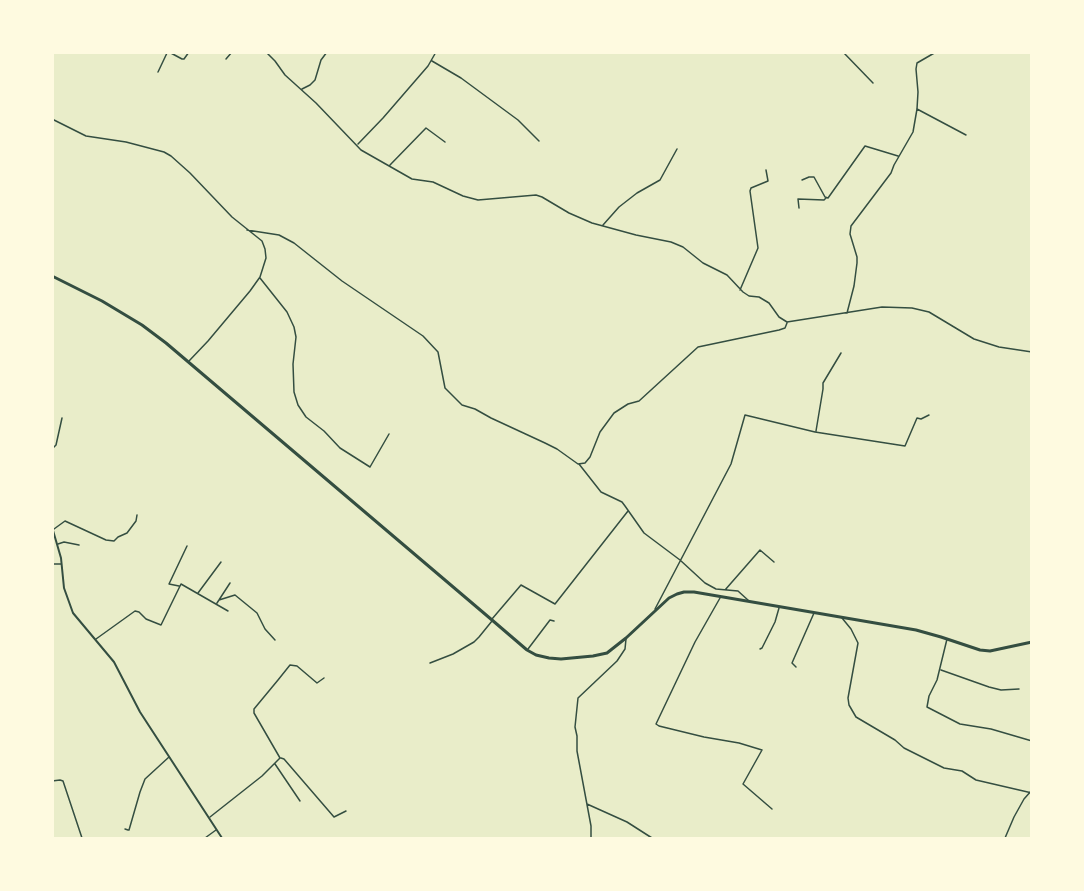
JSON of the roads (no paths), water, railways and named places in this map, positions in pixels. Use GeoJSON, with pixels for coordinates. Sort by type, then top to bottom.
{"type":"FeatureCollection","features":[{"type":"Feature","properties":{"kind":"main road"},"geometry":{"type":"LineString","coordinates":[[52,276],[102,301],[142,325],[166,343],[527,650],[536,655],[561,659],[607,653],[627,638],[669,598],[684,592],[915,630],[980,650],[990,651],[1032,642]]}},
{"type":"Feature","properties":{"kind":"street"},"geometry":{"type":"LineString","coordinates":[[158,72],[169,52],[184,59],[189,52]]}},
{"type":"Feature","properties":{"kind":"street"},"geometry":{"type":"LineString","coordinates":[[226,59],[232,52]]}},
{"type":"Feature","properties":{"kind":"street"},"geometry":{"type":"LineString","coordinates":[[266,52],[285,75],[316,103],[361,150],[412,179],[433,182],[463,196],[478,200],[536,195],[569,213],[602,226],[671,242],[727,275],[740,290],[749,296],[759,297],[769,303],[779,317],[787,322],[882,308],[912,308],[929,312],[974,339],[999,347],[1032,352]]}},
{"type":"Feature","properties":{"kind":"street"},"geometry":{"type":"LineString","coordinates":[[301,89],[315,80],[321,60],[327,52]]}},
{"type":"Feature","properties":{"kind":"street"},"geometry":{"type":"LineString","coordinates":[[357,145],[432,61],[436,52]]}},
{"type":"Feature","properties":{"kind":"street"},"geometry":{"type":"LineString","coordinates":[[843,52],[873,83]]}},
{"type":"Feature","properties":{"kind":"street"},"geometry":{"type":"LineString","coordinates":[[846,314],[857,264],[850,234],[851,226],[891,173],[913,132],[917,110],[917,63],[936,52]]}},
{"type":"Feature","properties":{"kind":"street"},"geometry":{"type":"LineString","coordinates":[[432,61],[461,78],[518,120],[539,141]]}},
{"type":"Feature","properties":{"kind":"street"},"geometry":{"type":"LineString","coordinates":[[917,110],[966,135]]}},
{"type":"Feature","properties":{"kind":"street"},"geometry":{"type":"LineString","coordinates":[[52,119],[86,136],[126,142],[171,156],[232,217],[262,241],[266,261],[260,277],[188,362]]}},
{"type":"Feature","properties":{"kind":"street"},"geometry":{"type":"LineString","coordinates":[[390,166],[426,128],[445,142]]}},
{"type":"Feature","properties":{"kind":"street"},"geometry":{"type":"LineString","coordinates":[[799,208],[798,198],[824,200],[829,196],[865,146],[899,156]]}},
{"type":"Feature","properties":{"kind":"street"},"geometry":{"type":"LineString","coordinates":[[602,226],[619,207],[660,180],[677,149]]}},
{"type":"Feature","properties":{"kind":"street"},"geometry":{"type":"LineString","coordinates":[[740,290],[758,248],[750,191],[768,182],[766,170]]}},
{"type":"Feature","properties":{"kind":"street"},"geometry":{"type":"LineString","coordinates":[[802,180],[814,177],[826,198]]}},
{"type":"Feature","properties":{"kind":"street"},"geometry":{"type":"LineString","coordinates":[[247,230],[279,235],[294,243],[342,281],[423,336],[438,352],[445,388],[462,405],[475,409],[551,446],[578,464],[601,492],[621,502],[644,532],[709,586],[724,591],[738,591],[750,602]]}},
{"type":"Feature","properties":{"kind":"street"},"geometry":{"type":"LineString","coordinates":[[260,277],[287,312],[294,327],[296,337],[293,364],[294,392],[298,405],[306,417],[340,448],[370,468],[389,434]]}},
{"type":"Feature","properties":{"kind":"street"},"geometry":{"type":"LineString","coordinates":[[578,464],[585,463],[590,457],[600,432],[614,413],[628,404],[639,401],[698,347],[779,330],[785,328],[787,322]]}},
{"type":"Feature","properties":{"kind":"street"},"geometry":{"type":"LineString","coordinates":[[815,432],[824,389],[823,383],[841,353]]}},
{"type":"Feature","properties":{"kind":"street"},"geometry":{"type":"LineString","coordinates":[[655,610],[731,464],[745,415],[815,432],[906,446],[918,418],[929,415]]}},
{"type":"Feature","properties":{"kind":"street"},"geometry":{"type":"LineString","coordinates":[[52,449],[56,445],[62,418]]}},
{"type":"Feature","properties":{"kind":"street"},"geometry":{"type":"LineString","coordinates":[[430,663],[453,654],[479,638],[521,585],[555,604],[629,510]]}},
{"type":"Feature","properties":{"kind":"street"},"geometry":{"type":"LineString","coordinates":[[137,515],[136,521],[127,533],[114,541],[106,540],[65,521],[53,528],[62,564],[64,588],[73,613],[114,662],[140,712],[222,838]]}},
{"type":"Feature","properties":{"kind":"street"},"geometry":{"type":"LineString","coordinates":[[58,544],[64,542],[79,545]]}},
{"type":"Feature","properties":{"kind":"street"},"geometry":{"type":"LineString","coordinates":[[188,546],[169,584],[180,586],[181,584],[228,611]]}},
{"type":"Feature","properties":{"kind":"street"},"geometry":{"type":"LineString","coordinates":[[724,591],[760,550],[774,562]]}},
{"type":"Feature","properties":{"kind":"street"},"geometry":{"type":"LineString","coordinates":[[198,594],[221,562]]}},
{"type":"Feature","properties":{"kind":"street"},"geometry":{"type":"LineString","coordinates":[[52,564],[62,564]]}},
{"type":"Feature","properties":{"kind":"street"},"geometry":{"type":"LineString","coordinates":[[216,604],[230,583]]}},
{"type":"Feature","properties":{"kind":"street"},"geometry":{"type":"LineString","coordinates":[[95,639],[135,611],[144,618],[161,625],[180,586]]}},
{"type":"Feature","properties":{"kind":"street"},"geometry":{"type":"LineString","coordinates":[[219,600],[235,595],[257,613],[266,631],[275,640]]}},
{"type":"Feature","properties":{"kind":"street"},"geometry":{"type":"LineString","coordinates":[[721,597],[695,642],[656,724],[762,750],[743,784],[772,809]]}},
{"type":"Feature","properties":{"kind":"street"},"geometry":{"type":"LineString","coordinates":[[759,649],[762,648],[771,630],[779,607]]}},
{"type":"Feature","properties":{"kind":"street"},"geometry":{"type":"LineString","coordinates":[[796,667],[792,663],[814,613]]}},
{"type":"Feature","properties":{"kind":"street"},"geometry":{"type":"LineString","coordinates":[[842,618],[858,643],[849,698],[849,705],[856,717],[895,740],[904,748],[944,768],[962,771],[976,780],[1030,792],[1014,817],[1005,838]]}},
{"type":"Feature","properties":{"kind":"street"},"geometry":{"type":"LineString","coordinates":[[527,650],[550,620],[555,621]]}},
{"type":"Feature","properties":{"kind":"street"},"geometry":{"type":"LineString","coordinates":[[591,838],[591,826],[578,760],[575,727],[578,698],[617,661],[625,649],[627,638]]}},
{"type":"Feature","properties":{"kind":"street"},"geometry":{"type":"LineString","coordinates":[[947,639],[937,680],[927,707],[960,724],[991,729],[1032,741]]}},
{"type":"Feature","properties":{"kind":"street"},"geometry":{"type":"LineString","coordinates":[[324,678],[317,682],[297,666],[290,664],[254,714],[280,758],[284,759],[334,817],[346,811]]}},
{"type":"Feature","properties":{"kind":"street"},"geometry":{"type":"LineString","coordinates":[[940,669],[989,687],[1001,690],[1019,689]]}},
{"type":"Feature","properties":{"kind":"street"},"geometry":{"type":"LineString","coordinates":[[125,829],[129,830],[145,780],[169,757]]}},
{"type":"Feature","properties":{"kind":"street"},"geometry":{"type":"LineString","coordinates":[[209,818],[262,776],[280,758]]}},
{"type":"Feature","properties":{"kind":"street"},"geometry":{"type":"LineString","coordinates":[[274,764],[300,801]]}},
{"type":"Feature","properties":{"kind":"street"},"geometry":{"type":"LineString","coordinates":[[52,781],[63,781],[82,838]]}},
{"type":"Feature","properties":{"kind":"street"},"geometry":{"type":"LineString","coordinates":[[586,804],[627,822],[652,838]]}},
{"type":"Feature","properties":{"kind":"street"},"geometry":{"type":"LineString","coordinates":[[205,838],[216,830]]}}]}
